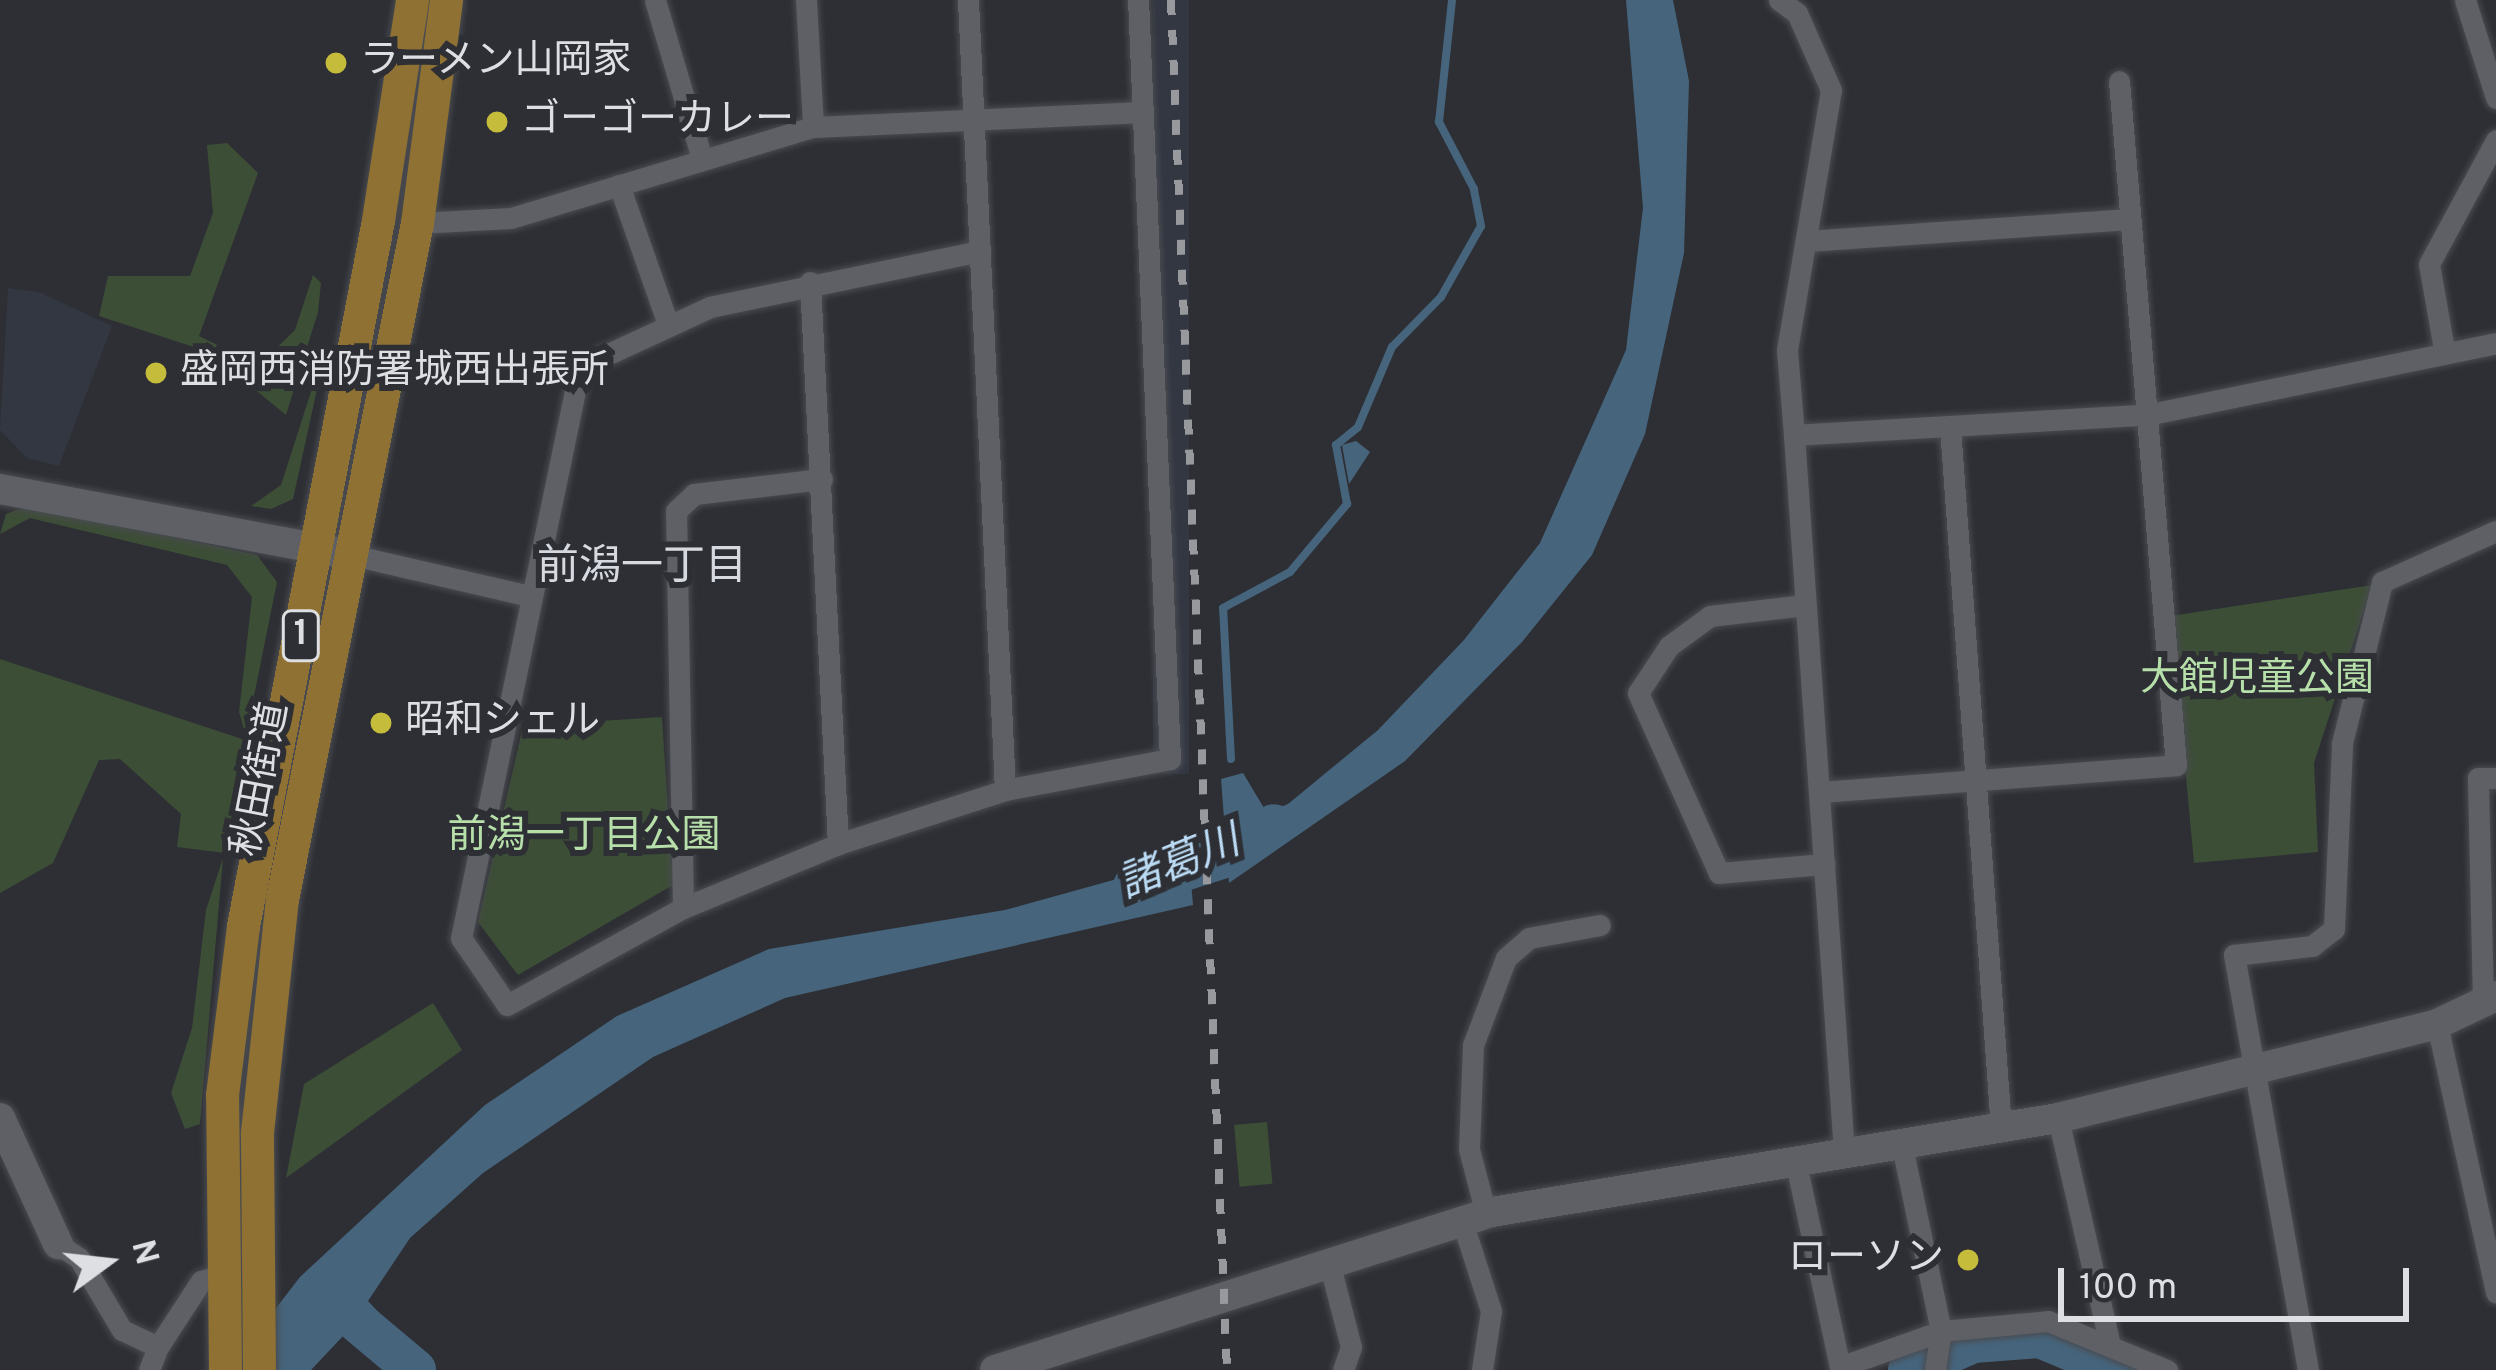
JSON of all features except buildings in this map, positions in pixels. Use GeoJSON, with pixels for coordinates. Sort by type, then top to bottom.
{"type":"FeatureCollection","features":[{"type":"Feature","properties":{"kind":"main road","name":"秋田街道"},"geometry":{"type":"LineString","coordinates":[[259,1370],[238,1269],[222,1095],[243,926],[316,548],[412,0]]}},
{"type":"Feature","properties":{"kind":"main road","name":"秋田街道"},"geometry":{"type":"LineString","coordinates":[[225,1370],[282,899],[417,223],[446,0]]}},
{"type":"Feature","properties":{"kind":"street"},"geometry":{"type":"LineString","coordinates":[[656,0],[701,155]]}},
{"type":"Feature","properties":{"kind":"street"},"geometry":{"type":"LineString","coordinates":[[806,0],[813,127]]}},
{"type":"Feature","properties":{"kind":"street"},"geometry":{"type":"LineString","coordinates":[[968,0],[1005,790]]}},
{"type":"Feature","properties":{"kind":"street"},"geometry":{"type":"LineString","coordinates":[[980,251],[809,282],[667,321],[580,367],[461,938],[507,1005],[682,908],[838,844],[1005,790],[1170,759],[1138,0]]}},
{"type":"Feature","properties":{"kind":"street"},"geometry":{"type":"LineString","coordinates":[[1779,0],[1797,14],[1831,90],[1787,350],[1844,1152]]}},
{"type":"Feature","properties":{"kind":"street"},"geometry":{"type":"LineString","coordinates":[[2465,0],[2496,98]]}},
{"type":"Feature","properties":{"kind":"street"},"geometry":{"type":"LineString","coordinates":[[1820,793],[2176,765],[2119,81]]}},
{"type":"Feature","properties":{"kind":"street"},"geometry":{"type":"LineString","coordinates":[[417,223],[511,218],[701,155],[813,127],[1143,112]]}},
{"type":"Feature","properties":{"kind":"street"},"geometry":{"type":"LineString","coordinates":[[2444,349],[2428,264],[2496,140]]}},
{"type":"Feature","properties":{"kind":"street"},"geometry":{"type":"LineString","coordinates":[[619,185],[667,321]]}},
{"type":"Feature","properties":{"kind":"street"},"geometry":{"type":"LineString","coordinates":[[1806,242],[2130,219]]}},
{"type":"Feature","properties":{"kind":"street"},"geometry":{"type":"LineString","coordinates":[[809,282],[838,844]]}},
{"type":"Feature","properties":{"kind":"street"},"geometry":{"type":"LineString","coordinates":[[1794,434],[2146,415],[2444,349],[2496,343]]}},
{"type":"Feature","properties":{"kind":"street"},"geometry":{"type":"LineString","coordinates":[[1950,427],[2001,1128]]}},
{"type":"Feature","properties":{"kind":"street"},"geometry":{"type":"LineString","coordinates":[[682,908],[676,511],[694,494],[822,479]]}},
{"type":"Feature","properties":{"kind":"street"},"geometry":{"type":"LineString","coordinates":[[0,488],[352,555],[530,596]]}},
{"type":"Feature","properties":{"kind":"street"},"geometry":{"type":"LineString","coordinates":[[2308,1370],[2251,1074],[2234,955],[2312,946],[2334,929],[2342,742],[2382,582],[2496,531]]}},
{"type":"Feature","properties":{"kind":"street"},"geometry":{"type":"LineString","coordinates":[[1805,604],[1710,616],[1669,646],[1638,693],[1719,873],[1826,864]]}},
{"type":"Feature","properties":{"kind":"street"},"geometry":{"type":"LineString","coordinates":[[995,1370],[1474,1218],[1795,1159],[1902,1146],[2058,1118],[2251,1074],[2437,1024],[2490,999],[2478,778],[2496,778]]}},
{"type":"Feature","properties":{"kind":"street"},"geometry":{"type":"LineString","coordinates":[[1482,1370],[1491,1311],[1474,1218],[1469,1149],[1473,1045],[1506,958],[1529,938],[1600,925]]}},
{"type":"Feature","properties":{"kind":"street"},"geometry":{"type":"LineString","coordinates":[[2437,1024],[2496,1293]]}},
{"type":"Feature","properties":{"kind":"street"},"geometry":{"type":"LineString","coordinates":[[0,1118],[58,1244],[79,1258],[122,1330],[158,1348]]}},
{"type":"Feature","properties":{"kind":"street"},"geometry":{"type":"LineString","coordinates":[[2058,1118],[2110,1345]]}},
{"type":"Feature","properties":{"kind":"street"},"geometry":{"type":"LineString","coordinates":[[1902,1146],[1941,1332],[1935,1370]]}},
{"type":"Feature","properties":{"kind":"street"},"geometry":{"type":"LineString","coordinates":[[1795,1159],[1840,1367],[1941,1332],[2048,1321],[2167,1370]]}},
{"type":"Feature","properties":{"kind":"street"},"geometry":{"type":"LineString","coordinates":[[2473,1172],[2496,1168]]}},
{"type":"Feature","properties":{"kind":"street"},"geometry":{"type":"LineString","coordinates":[[1329,1262],[1351,1347],[1343,1370]]}},
{"type":"Feature","properties":{"kind":"street"},"geometry":{"type":"LineString","coordinates":[[148,1370],[201,1281],[238,1269]]}},
{"type":"Feature","properties":{"kind":"shaded area"},"geometry":{"type":"Polygon","coordinates":[[[1153,0],[1189,0],[1189,774],[1153,774],[1153,0]]]}},
{"type":"Feature","properties":{"kind":"shaded area"},"geometry":{"type":"Polygon","coordinates":[[[8,288],[39,292],[112,326],[59,466],[27,458],[0,430],[8,288]]]}},
{"type":"Feature","properties":{"kind":"green space"},"geometry":{"type":"Polygon","coordinates":[[[227,143],[258,173],[199,336],[259,365],[295,330],[313,275],[321,283],[318,312],[286,415],[209,352],[99,316],[108,276],[190,276],[213,213],[207,145],[227,143]]]}},
{"type":"Feature","properties":{"kind":"green space"},"geometry":{"type":"Polygon","coordinates":[[[328,339],[293,499],[271,509],[251,506],[281,485],[328,339]]]}},
{"type":"Feature","properties":{"kind":"green space"},"geometry":{"type":"Polygon","coordinates":[[[27,506],[257,555],[277,582],[246,736],[239,712],[252,597],[227,565],[30,518],[0,534],[6,514],[27,506]]]}},
{"type":"Feature","properties":{"kind":"green space","name":"大館児童公園"},"geometry":{"type":"Polygon","coordinates":[[[2372,585],[2314,763],[2318,852],[2194,863],[2171,616],[2372,585]]]}},
{"type":"Feature","properties":{"kind":"green space"},"geometry":{"type":"Polygon","coordinates":[[[0,659],[245,740],[225,853],[177,847],[181,814],[120,759],[99,760],[53,863],[0,893],[0,659]]]}},
{"type":"Feature","properties":{"kind":"green space","name":"前潟一丁目公園"},"geometry":{"type":"Polygon","coordinates":[[[662,717],[673,885],[518,975],[478,922],[523,726],[662,717]]]}},
{"type":"Feature","properties":{"kind":"green space"},"geometry":{"type":"Polygon","coordinates":[[[223,858],[200,1124],[185,1129],[171,1093],[192,1028],[206,910],[223,858]]]}},
{"type":"Feature","properties":{"kind":"green space"},"geometry":{"type":"Polygon","coordinates":[[[433,1003],[462,1050],[286,1178],[304,1084],[433,1003]]]}},
{"type":"Feature","properties":{"kind":"green space"},"geometry":{"type":"Polygon","coordinates":[[[1267,1122],[1272,1184],[1240,1187],[1234,1125],[1267,1122]]]}},
{"type":"Feature","properties":{"kind":"water"},"geometry":{"type":"Polygon","coordinates":[[[1626,0],[1673,0],[1689,81],[1684,253],[1645,434],[1592,555],[1522,642],[1405,761],[1229,883],[1221,779],[1243,773],[1267,813],[1288,804],[1378,730],[1464,640],[1540,543],[1626,350],[1643,208],[1626,0]]]}},
{"type":"Feature","properties":{"kind":"water"},"geometry":{"type":"Polygon","coordinates":[[[1356,441],[1370,452],[1349,484],[1342,445],[1356,441]]]}},
{"type":"Feature","properties":{"kind":"water"},"geometry":{"type":"Polygon","coordinates":[[[1189,859],[1193,905],[785,998],[653,1057],[483,1173],[410,1238],[368,1301],[395,1330],[375,1355],[344,1335],[311,1370],[228,1370],[300,1277],[485,1105],[617,1016],[769,949],[1005,910],[1189,859]]]}},
{"type":"Feature","properties":{"kind":"waterway"},"geometry":{"type":"LineString","coordinates":[[1231,759],[1223,608],[1290,572],[1347,504],[1336,445],[1358,427],[1392,347],[1441,297],[1481,226],[1474,189],[1439,122],[1452,0]]}},
{"type":"Feature","properties":{"kind":"waterway","name":"諸葛川"},"geometry":{"type":"LineString","coordinates":[[1134,886],[1221,858],[1274,825]]}},
{"type":"Feature","properties":{"kind":"waterway"},"geometry":{"type":"LineString","coordinates":[[340,1307],[415,1370]]}},
{"type":"Feature","properties":{"kind":"waterway"},"geometry":{"type":"LineString","coordinates":[[1909,1370],[1973,1342],[2040,1337],[2119,1370]]}},
{"type":"Feature","properties":{"kind":"railway"},"geometry":{"type":"LineString","coordinates":[[1171,0],[1227,1370]]}},
{"type":"Feature","properties":{"kind":"place","name":"ラーメン山岡家"},"geometry":{"type":"Point","coordinates":[336,63]}},
{"type":"Feature","properties":{"kind":"place","name":"ゴーゴーカレー"},"geometry":{"type":"Point","coordinates":[497,122]}},
{"type":"Feature","properties":{"kind":"place","name":"盛岡西消防署城西出張所"},"geometry":{"type":"Point","coordinates":[156,373]}},
{"type":"Feature","properties":{"kind":"place","name":"昭和シェル"},"geometry":{"type":"Point","coordinates":[381,723]}},
{"type":"Feature","properties":{"kind":"place","name":"ローソン"},"geometry":{"type":"Point","coordinates":[1968,1260]}},
{"type":"Feature","properties":{"kind":"district","name":"前潟一丁目"},"geometry":{"type":"Point","coordinates":[642,569]}}]}
